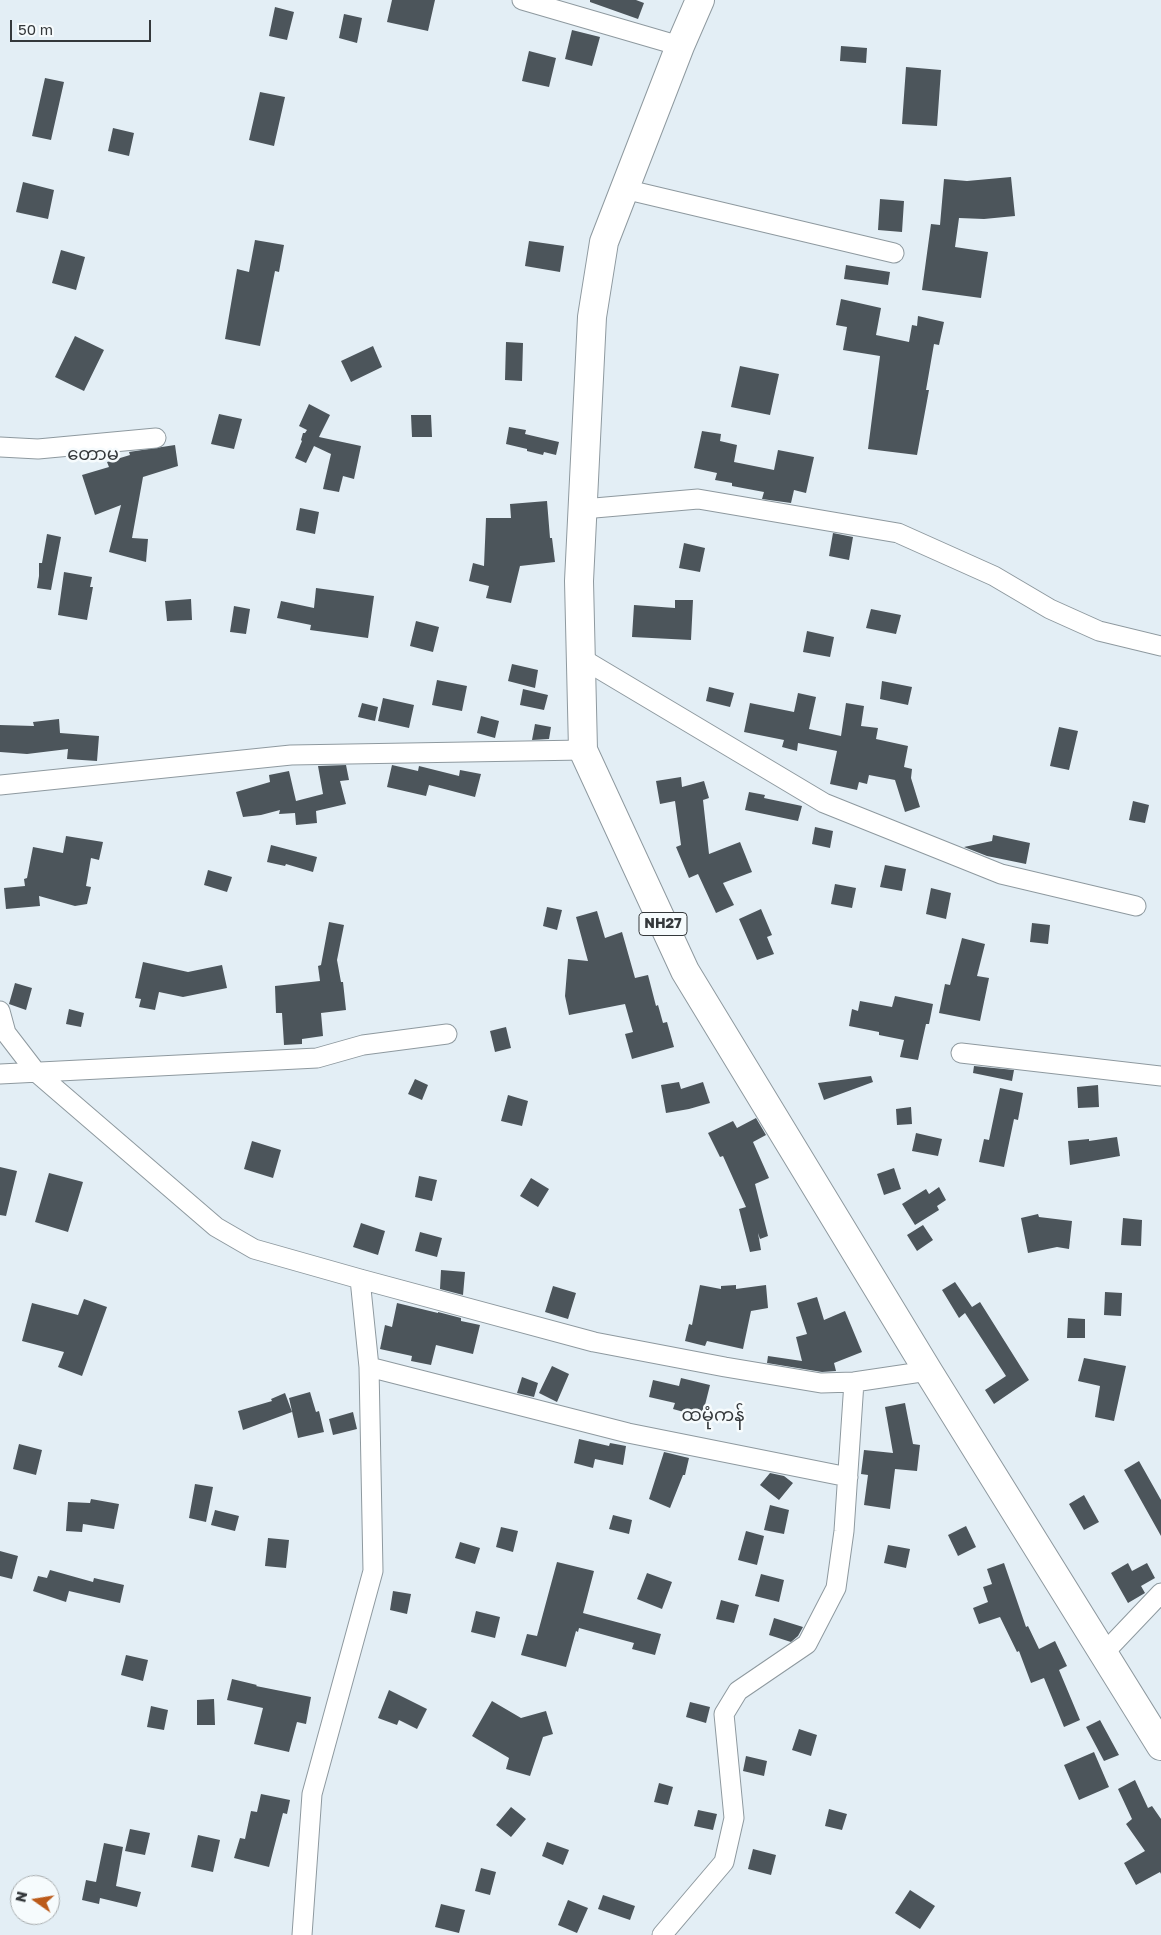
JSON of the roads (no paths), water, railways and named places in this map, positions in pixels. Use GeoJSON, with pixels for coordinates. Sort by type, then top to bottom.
{"type":"FeatureCollection","features":[{"type":"Feature","properties":{"kind":"highway","name":"NH27"},"geometry":{"type":"LineString","coordinates":[[700,0],[680,46],[604,242],[592,317],[579,581],[583,750],[685,971],[928,1371],[1161,1746]]}},
{"type":"Feature","properties":{"kind":"street"},"geometry":{"type":"LineString","coordinates":[[522,0],[680,46]]}},
{"type":"Feature","properties":{"kind":"street"},"geometry":{"type":"LineString","coordinates":[[624,189],[894,254]]}},
{"type":"Feature","properties":{"kind":"street"},"geometry":{"type":"LineString","coordinates":[[0,447],[38,449],[156,438]]}},
{"type":"Feature","properties":{"kind":"street"},"geometry":{"type":"LineString","coordinates":[[582,509],[698,499],[898,532],[994,576],[1050,609],[1099,632],[1161,646]]}},
{"type":"Feature","properties":{"kind":"street"},"geometry":{"type":"LineString","coordinates":[[580,658],[824,803],[1001,874],[1136,906]]}},
{"type":"Feature","properties":{"kind":"street"},"geometry":{"type":"LineString","coordinates":[[0,785],[291,756],[583,750]]}},
{"type":"Feature","properties":{"kind":"street"},"geometry":{"type":"LineString","coordinates":[[0,1011],[6,1033],[36,1072],[216,1228],[254,1249],[360,1280],[594,1342],[725,1367],[821,1383],[854,1382],[928,1371]]}},
{"type":"Feature","properties":{"kind":"street"},"geometry":{"type":"LineString","coordinates":[[0,1074],[318,1058],[363,1045],[447,1034]]}},
{"type":"Feature","properties":{"kind":"street"},"geometry":{"type":"LineString","coordinates":[[961,1053],[1161,1076]]}},
{"type":"Feature","properties":{"kind":"street"},"geometry":{"type":"LineString","coordinates":[[302,1935],[312,1794],[373,1572],[369,1367],[360,1280]]}},
{"type":"Feature","properties":{"kind":"street"},"geometry":{"type":"LineString","coordinates":[[369,1367],[628,1433],[848,1477]]}},
{"type":"Feature","properties":{"kind":"street"},"geometry":{"type":"LineString","coordinates":[[662,1935],[724,1862],[734,1818],[724,1714],[738,1692],[806,1644],[836,1588],[844,1531],[854,1382]]}},
{"type":"Feature","properties":{"kind":"street"},"geometry":{"type":"LineString","coordinates":[[1104,1653],[1161,1593]]}},
{"type":"Feature","properties":{"kind":"district","name":"တောမ"},"geometry":{"type":"Point","coordinates":[93,454]}},
{"type":"Feature","properties":{"kind":"district","name":"ထမုံကန်"},"geometry":{"type":"Point","coordinates":[713,1415]}}]}
